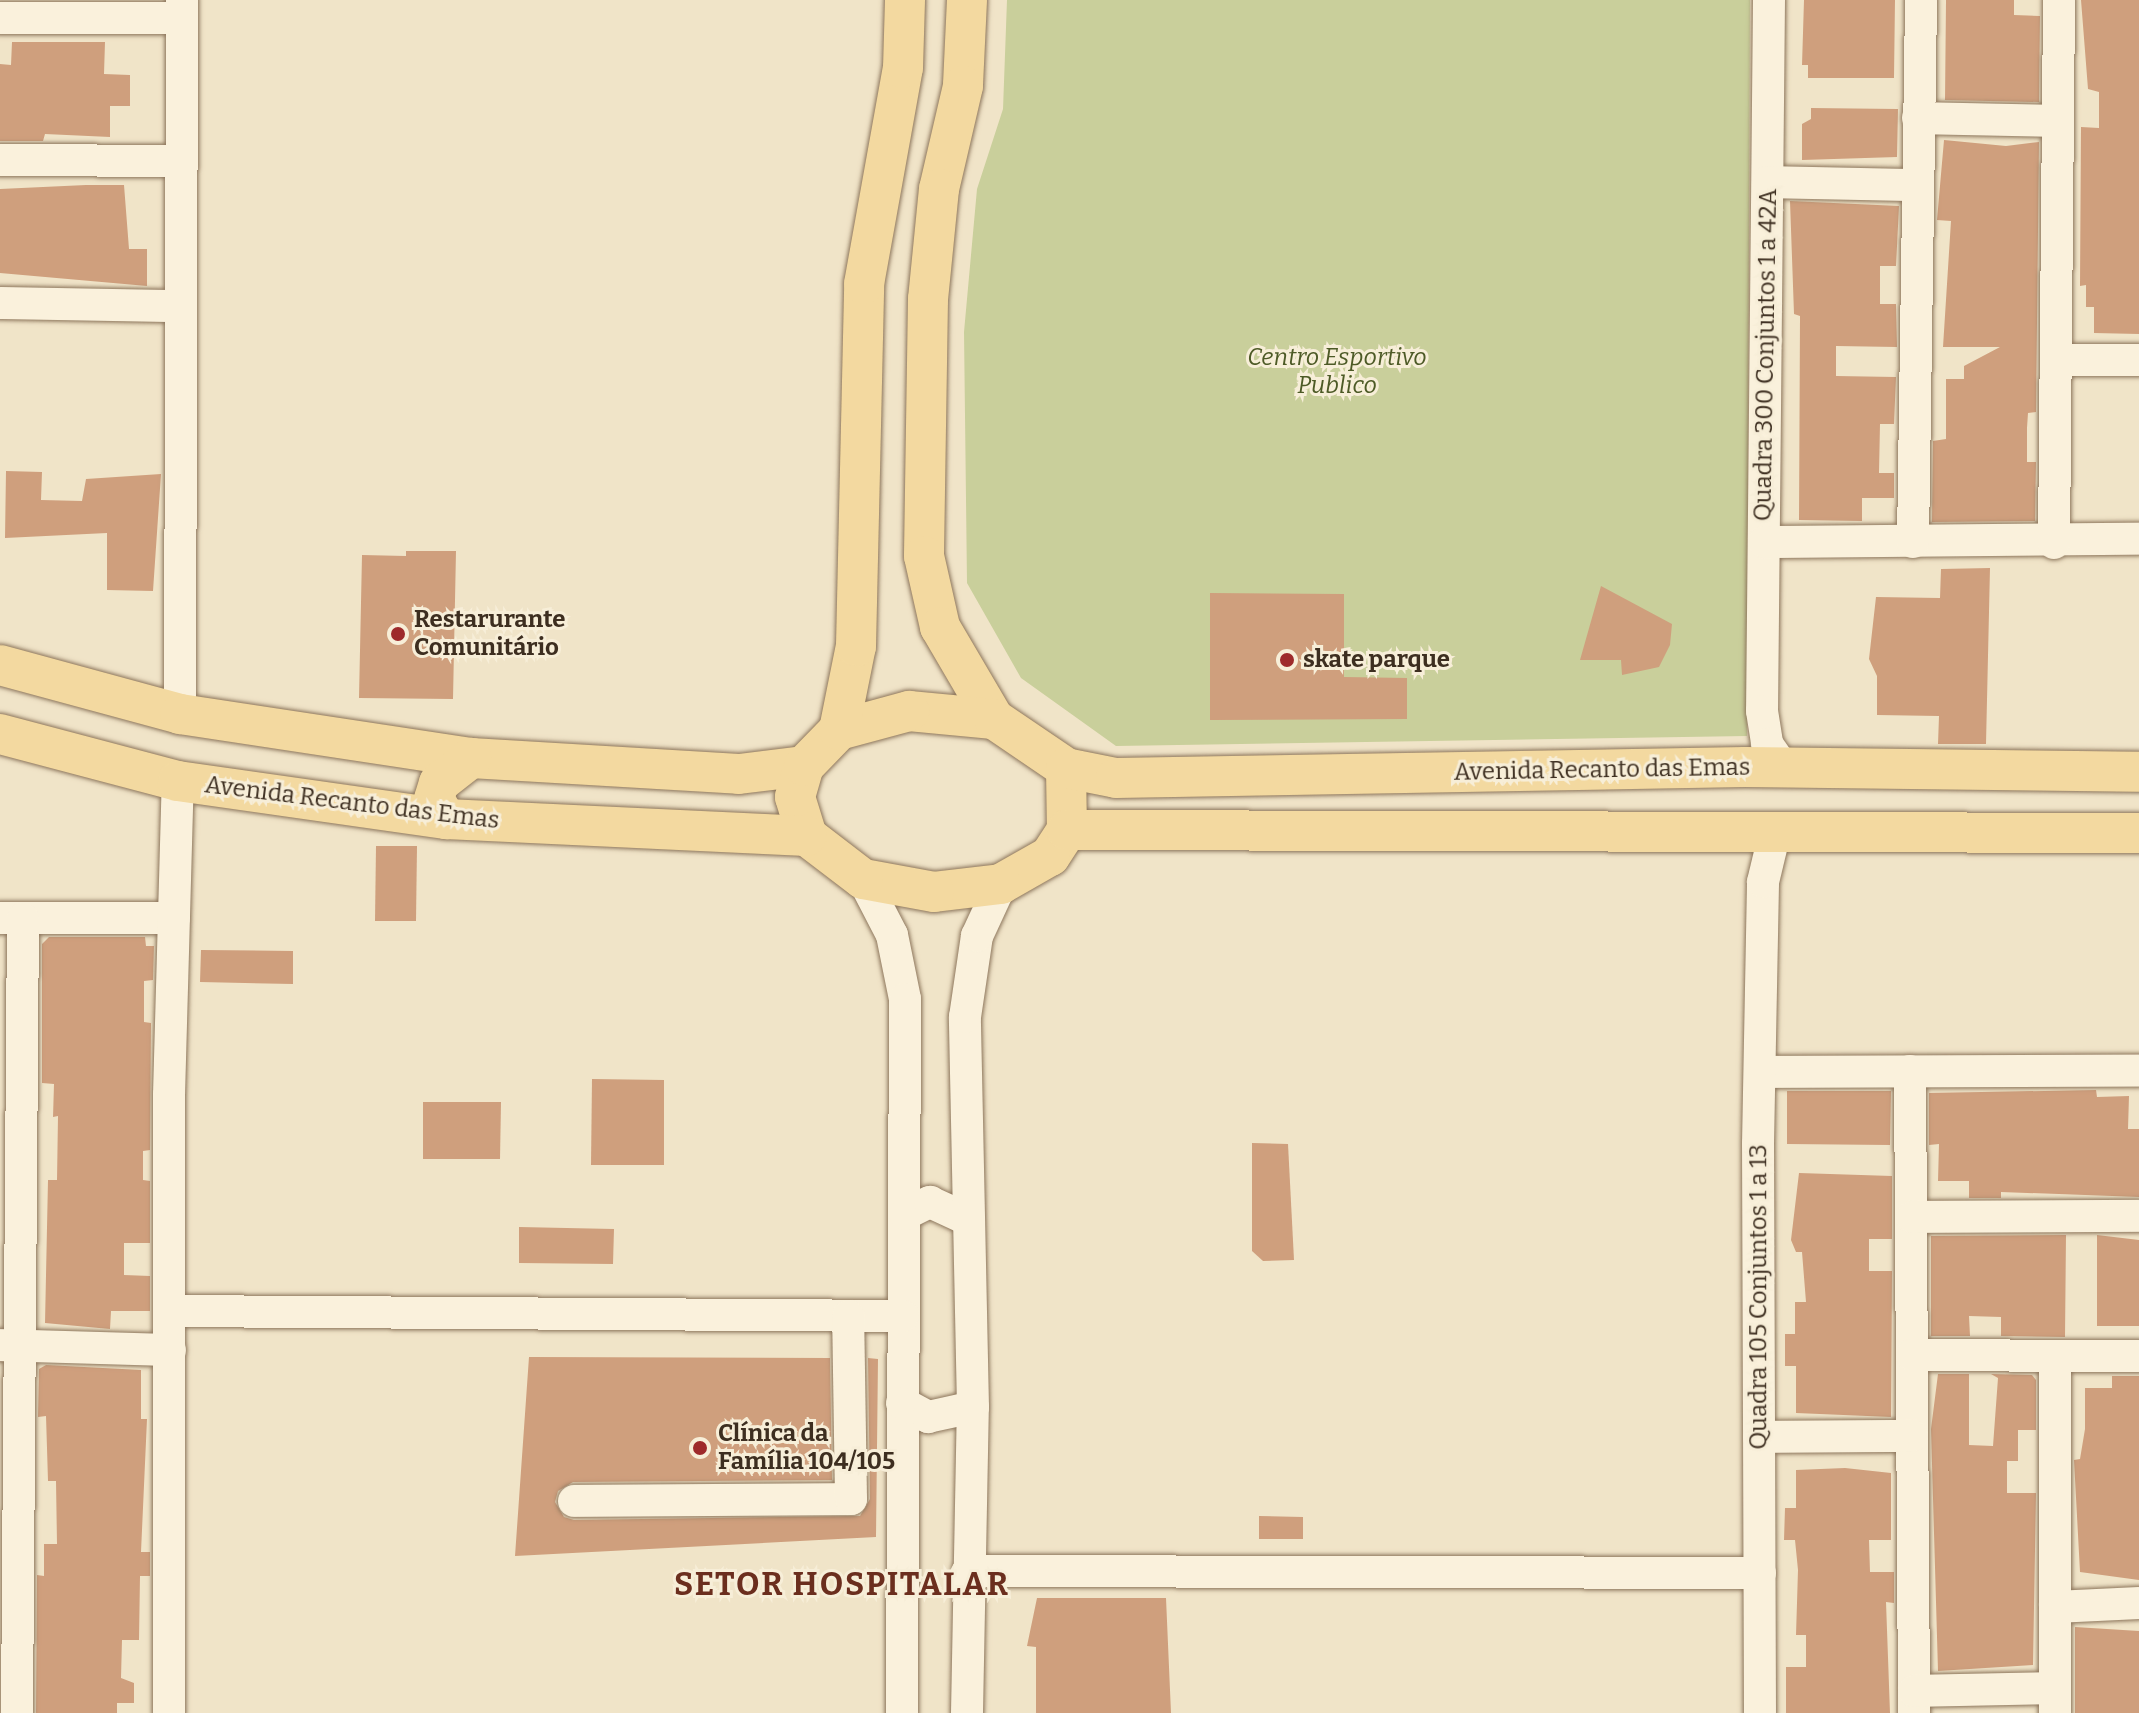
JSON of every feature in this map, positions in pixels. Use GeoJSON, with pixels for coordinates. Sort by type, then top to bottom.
{"type":"FeatureCollection","features":[{"type":"Feature","properties":{"kind":"main road"},"geometry":{"type":"LineString","coordinates":[[839,730],[856,646],[864,284],[903,68],[905,0]]}},
{"type":"Feature","properties":{"kind":"main road"},"geometry":{"type":"LineString","coordinates":[[967,0],[963,86],[939,189],[928,299],[924,556],[940,627],[994,719],[1066,768],[1067,830],[1050,856],[1001,884],[934,892],[863,879],[807,836],[795,797],[804,766],[839,730],[909,711],[994,719]]}},
{"type":"Feature","properties":{"kind":"main road"},"geometry":{"type":"LineString","coordinates":[[0,665],[180,714],[471,758],[739,774],[804,766]]}},
{"type":"Feature","properties":{"kind":"main road","name":"Avenida Recanto das Emas"},"geometry":{"type":"LineString","coordinates":[[0,734],[178,781],[446,819],[807,836]]}},
{"type":"Feature","properties":{"kind":"main road"},"geometry":{"type":"LineString","coordinates":[[385,810],[395,803],[404,775],[387,746]]}},
{"type":"Feature","properties":{"kind":"main road"},"geometry":{"type":"LineString","coordinates":[[446,819],[434,799],[439,783],[471,758]]}},
{"type":"Feature","properties":{"kind":"main road","name":"Avenida Recanto das Emas"},"geometry":{"type":"LineString","coordinates":[[1066,768],[1116,778],[1745,767],[1989,774],[2139,772]]}},
{"type":"Feature","properties":{"kind":"main road"},"geometry":{"type":"LineString","coordinates":[[1853,769],[1872,831]]}},
{"type":"Feature","properties":{"kind":"main road"},"geometry":{"type":"LineString","coordinates":[[1917,831],[1943,809],[1940,785],[1921,770]]}},
{"type":"Feature","properties":{"kind":"main road"},"geometry":{"type":"LineString","coordinates":[[1984,834],[1970,810],[1977,783],[1989,774]]}},
{"type":"Feature","properties":{"kind":"main road"},"geometry":{"type":"LineString","coordinates":[[1067,830],[2139,833]]}},
{"type":"Feature","properties":{"kind":"street","name":"Quadra 300 Conjuntos 1 a 42A"},"geometry":{"type":"LineString","coordinates":[[1769,0],[1762,711],[1767,744],[1784,768]]}},
{"type":"Feature","properties":{"kind":"street"},"geometry":{"type":"LineString","coordinates":[[1913,542],[1921,0]]}},
{"type":"Feature","properties":{"kind":"street"},"geometry":{"type":"LineString","coordinates":[[2054,543],[2060,360],[2059,0]]}},
{"type":"Feature","properties":{"kind":"street"},"geometry":{"type":"LineString","coordinates":[[0,18],[182,9],[180,714]]}},
{"type":"Feature","properties":{"kind":"street"},"geometry":{"type":"LineString","coordinates":[[1918,118],[2057,121]]}},
{"type":"Feature","properties":{"kind":"street"},"geometry":{"type":"LineString","coordinates":[[0,160],[182,161]]}},
{"type":"Feature","properties":{"kind":"street"},"geometry":{"type":"LineString","coordinates":[[1768,182],[1917,185]]}},
{"type":"Feature","properties":{"kind":"street"},"geometry":{"type":"LineString","coordinates":[[0,303],[180,306]]}},
{"type":"Feature","properties":{"kind":"street"},"geometry":{"type":"LineString","coordinates":[[2060,360],[2139,360]]}},
{"type":"Feature","properties":{"kind":"street"},"geometry":{"type":"LineString","coordinates":[[1764,542],[2054,543],[2139,539]]}},
{"type":"Feature","properties":{"kind":"street","name":"Quadra 300 Conjuntos 1 a 42A"},"geometry":{"type":"LineString","coordinates":[[1745,767],[1762,711]]}},
{"type":"Feature","properties":{"kind":"street"},"geometry":{"type":"LineString","coordinates":[[169,1713],[170,1311],[178,781]]}},
{"type":"Feature","properties":{"kind":"street","name":"Quadra 105 Conjuntos 1 a 13"},"geometry":{"type":"LineString","coordinates":[[1760,1713],[1763,832]]}},
{"type":"Feature","properties":{"kind":"street"},"geometry":{"type":"LineString","coordinates":[[863,879],[892,935],[905,999],[902,1713]]}},
{"type":"Feature","properties":{"kind":"street"},"geometry":{"type":"LineString","coordinates":[[967,1713],[973,1407],[967,1219],[967,981],[977,936],[1001,884]]}},
{"type":"Feature","properties":{"kind":"street"},"geometry":{"type":"LineString","coordinates":[[17,1713],[8,1625],[12,918],[174,918]]}},
{"type":"Feature","properties":{"kind":"street"},"geometry":{"type":"LineString","coordinates":[[1910,1071],[1914,1702],[2054,1700],[2055,1357]]}},
{"type":"Feature","properties":{"kind":"street"},"geometry":{"type":"LineString","coordinates":[[1760,1072],[2139,1071]]}},
{"type":"Feature","properties":{"kind":"street"},"geometry":{"type":"LineString","coordinates":[[905,1214],[930,1202],[967,1219]]}},
{"type":"Feature","properties":{"kind":"street"},"geometry":{"type":"LineString","coordinates":[[1912,1217],[2139,1216]]}},
{"type":"Feature","properties":{"kind":"street"},"geometry":{"type":"LineString","coordinates":[[170,1311],[903,1316]]}},
{"type":"Feature","properties":{"kind":"street"},"geometry":{"type":"LineString","coordinates":[[574,1501],[851,1499],[848,1316]]}},
{"type":"Feature","properties":{"kind":"street"},"geometry":{"type":"LineString","coordinates":[[9,1345],[170,1350]]}},
{"type":"Feature","properties":{"kind":"street"},"geometry":{"type":"LineString","coordinates":[[1912,1355],[2139,1356]]}},
{"type":"Feature","properties":{"kind":"street"},"geometry":{"type":"LineString","coordinates":[[902,1403],[928,1417],[973,1407]]}},
{"type":"Feature","properties":{"kind":"street"},"geometry":{"type":"LineString","coordinates":[[1759,1437],[1912,1436]]}},
{"type":"Feature","properties":{"kind":"street"},"geometry":{"type":"LineString","coordinates":[[968,1571],[1760,1573]]}},
{"type":"Feature","properties":{"kind":"street"},"geometry":{"type":"LineString","coordinates":[[2055,1607],[2139,1603]]}},
{"type":"Feature","properties":{"kind":"green space","name":"Centro Esportivo Publico"},"geometry":{"type":"Polygon","coordinates":[[[1007,0],[1750,0],[1747,736],[1116,746],[1021,678],[967,583],[964,332],[977,189],[1003,109],[1007,0]]]}},
{"type":"Feature","properties":{"kind":"building"},"geometry":{"type":"Polygon","coordinates":[[[1804,0],[1895,0],[1894,78],[1808,78],[1808,65],[1802,65],[1804,0]]]}},
{"type":"Feature","properties":{"kind":"building"},"geometry":{"type":"Polygon","coordinates":[[[1946,0],[2014,0],[2014,15],[2040,16],[2039,102],[1945,100],[1946,0]]]}},
{"type":"Feature","properties":{"kind":"building"},"geometry":{"type":"Polygon","coordinates":[[[2081,0],[2139,0],[2139,334],[2094,333],[2094,307],[2086,307],[2086,285],[2080,286],[2081,127],[2099,128],[2099,92],[2088,89],[2081,0]]]}},
{"type":"Feature","properties":{"kind":"building"},"geometry":{"type":"Polygon","coordinates":[[[12,42],[105,42],[104,74],[130,75],[130,106],[110,106],[110,137],[45,134],[43,141],[0,141],[0,64],[11,65],[12,42]]]}},
{"type":"Feature","properties":{"kind":"building"},"geometry":{"type":"Polygon","coordinates":[[[1811,108],[1898,109],[1897,157],[1802,160],[1802,124],[1811,119],[1811,108]]]}},
{"type":"Feature","properties":{"kind":"building"},"geometry":{"type":"Polygon","coordinates":[[[1944,140],[2006,146],[2039,142],[2036,412],[2028,413],[2027,428],[2027,462],[2036,462],[2035,521],[1932,522],[1933,441],[1946,439],[1946,379],[1964,379],[1964,366],[2000,347],[1943,347],[1951,221],[1937,220],[1944,140]]]}},
{"type":"Feature","properties":{"kind":"building"},"geometry":{"type":"Polygon","coordinates":[[[124,185],[129,249],[147,249],[147,286],[0,273],[0,189],[124,185]]]}},
{"type":"Feature","properties":{"kind":"building"},"geometry":{"type":"Polygon","coordinates":[[[1790,201],[1899,206],[1896,266],[1880,266],[1880,304],[1896,304],[1897,347],[1836,346],[1836,376],[1896,377],[1894,424],[1880,424],[1879,473],[1894,473],[1894,498],[1862,498],[1862,521],[1799,520],[1800,316],[1794,314],[1790,201]]]}},
{"type":"Feature","properties":{"kind":"building"},"geometry":{"type":"Polygon","coordinates":[[[6,471],[42,472],[41,500],[82,501],[86,479],[161,474],[153,591],[107,590],[107,533],[5,538],[6,471]]]}},
{"type":"Feature","properties":{"kind":"building"},"geometry":{"type":"Polygon","coordinates":[[[406,551],[456,551],[453,699],[359,698],[362,555],[406,556],[406,551]]]}},
{"type":"Feature","properties":{"kind":"building"},"geometry":{"type":"Polygon","coordinates":[[[1990,568],[1986,744],[1938,744],[1939,716],[1877,715],[1877,676],[1869,659],[1876,597],[1940,598],[1941,569],[1990,568]]]}},
{"type":"Feature","properties":{"kind":"building"},"geometry":{"type":"Polygon","coordinates":[[[1601,586],[1672,624],[1670,645],[1659,667],[1622,675],[1621,660],[1580,660],[1601,586]]]}},
{"type":"Feature","properties":{"kind":"building","name":"skate parque"},"geometry":{"type":"Polygon","coordinates":[[[1210,593],[1344,594],[1344,677],[1407,678],[1407,719],[1210,720],[1210,593]]]}},
{"type":"Feature","properties":{"kind":"building"},"geometry":{"type":"Polygon","coordinates":[[[376,846],[417,846],[416,921],[375,921],[376,846]]]}},
{"type":"Feature","properties":{"kind":"building"},"geometry":{"type":"Polygon","coordinates":[[[49,937],[145,937],[146,946],[154,946],[153,980],[144,981],[144,1022],[151,1023],[150,1150],[143,1151],[143,1180],[150,1181],[150,1243],[124,1243],[124,1275],[150,1276],[150,1311],[111,1311],[110,1329],[45,1323],[48,1180],[57,1180],[58,1116],[53,1117],[54,1084],[42,1083],[42,944],[49,937]]]}},
{"type":"Feature","properties":{"kind":"building"},"geometry":{"type":"Polygon","coordinates":[[[201,950],[293,951],[293,984],[200,982],[201,950]]]}},
{"type":"Feature","properties":{"kind":"building"},"geometry":{"type":"Polygon","coordinates":[[[592,1079],[664,1080],[664,1165],[591,1165],[592,1079]]]}},
{"type":"Feature","properties":{"kind":"building"},"geometry":{"type":"Polygon","coordinates":[[[2096,1090],[2097,1097],[2129,1096],[2128,1129],[2139,1129],[2139,1197],[2001,1192],[2001,1198],[1969,1198],[1969,1181],[1938,1181],[1939,1144],[1929,1145],[1929,1093],[2096,1090]]]}},
{"type":"Feature","properties":{"kind":"building"},"geometry":{"type":"Polygon","coordinates":[[[1787,1091],[1891,1091],[1890,1145],[1787,1144],[1787,1091]]]}},
{"type":"Feature","properties":{"kind":"building"},"geometry":{"type":"Polygon","coordinates":[[[423,1102],[501,1102],[500,1159],[423,1159],[423,1102]]]}},
{"type":"Feature","properties":{"kind":"building"},"geometry":{"type":"Polygon","coordinates":[[[1252,1143],[1288,1144],[1294,1260],[1263,1261],[1252,1251],[1252,1143]]]}},
{"type":"Feature","properties":{"kind":"building"},"geometry":{"type":"Polygon","coordinates":[[[1799,1173],[1892,1176],[1892,1239],[1869,1239],[1869,1271],[1892,1271],[1891,1417],[1796,1413],[1796,1366],[1785,1366],[1785,1334],[1795,1334],[1795,1302],[1806,1302],[1802,1252],[1796,1252],[1791,1240],[1799,1173]]]}},
{"type":"Feature","properties":{"kind":"building"},"geometry":{"type":"Polygon","coordinates":[[[519,1227],[614,1229],[613,1264],[519,1263],[519,1227]]]}},
{"type":"Feature","properties":{"kind":"building"},"geometry":{"type":"Polygon","coordinates":[[[2066,1235],[2065,1337],[2001,1336],[2001,1317],[1969,1316],[1970,1336],[1931,1336],[1931,1236],[2066,1235]]]}},
{"type":"Feature","properties":{"kind":"building"},"geometry":{"type":"Polygon","coordinates":[[[2097,1235],[2139,1240],[2139,1326],[2097,1326],[2097,1235]]]}},
{"type":"Feature","properties":{"kind":"building","name":"Clínica da Família 104/105"},"geometry":{"type":"Polygon","coordinates":[[[529,1357],[830,1358],[832,1480],[573,1482],[558,1491],[555,1502],[564,1517],[574,1520],[860,1516],[870,1499],[868,1358],[878,1359],[876,1537],[515,1556],[529,1357]]]}},
{"type":"Feature","properties":{"kind":"building"},"geometry":{"type":"Polygon","coordinates":[[[46,1365],[141,1370],[141,1419],[147,1419],[141,1552],[150,1552],[150,1576],[140,1576],[139,1640],[122,1640],[121,1678],[134,1683],[134,1703],[117,1703],[117,1713],[36,1713],[37,1575],[44,1576],[44,1544],[57,1544],[56,1481],[48,1481],[46,1416],[38,1417],[39,1369],[46,1365]]]}},
{"type":"Feature","properties":{"kind":"building"},"geometry":{"type":"Polygon","coordinates":[[[1938,1374],[1969,1374],[1969,1445],[1993,1446],[1998,1378],[1991,1374],[2032,1375],[2036,1380],[2036,1430],[2018,1430],[2018,1461],[2007,1461],[2007,1493],[2036,1493],[2033,1665],[1938,1671],[1931,1429],[1938,1374]]]}},
{"type":"Feature","properties":{"kind":"building"},"geometry":{"type":"Polygon","coordinates":[[[2112,1376],[2139,1376],[2139,1580],[2080,1572],[2074,1460],[2080,1459],[2085,1429],[2085,1388],[2112,1388],[2112,1376]]]}},
{"type":"Feature","properties":{"kind":"building"},"geometry":{"type":"Polygon","coordinates":[[[1845,1468],[1891,1473],[1891,1540],[1869,1540],[1870,1572],[1894,1572],[1894,1603],[1886,1602],[1890,1713],[1786,1713],[1786,1667],[1806,1667],[1806,1635],[1796,1635],[1798,1570],[1795,1540],[1784,1540],[1785,1508],[1796,1508],[1796,1470],[1845,1468]]]}},
{"type":"Feature","properties":{"kind":"building"},"geometry":{"type":"Polygon","coordinates":[[[1259,1516],[1303,1517],[1303,1539],[1259,1539],[1259,1516]]]}},
{"type":"Feature","properties":{"kind":"building"},"geometry":{"type":"Polygon","coordinates":[[[1037,1598],[1166,1598],[1171,1713],[1036,1713],[1036,1647],[1027,1646],[1037,1598]]]}},
{"type":"Feature","properties":{"kind":"building"},"geometry":{"type":"Polygon","coordinates":[[[2075,1627],[2139,1631],[2139,1713],[2075,1713],[2075,1627]]]}},
{"type":"Feature","properties":{"kind":"place","name":"Restarurante Comunitário"},"geometry":{"type":"Point","coordinates":[398,634]}},
{"type":"Feature","properties":{"kind":"place","name":"skate parque"},"geometry":{"type":"Point","coordinates":[1287,660]}},
{"type":"Feature","properties":{"kind":"place","name":"Clínica da Família 104/105"},"geometry":{"type":"Point","coordinates":[700,1448]}},
{"type":"Feature","properties":{"kind":"district","name":"SETOR HOSPITALAR"},"geometry":{"type":"Point","coordinates":[842,1584]}}]}
